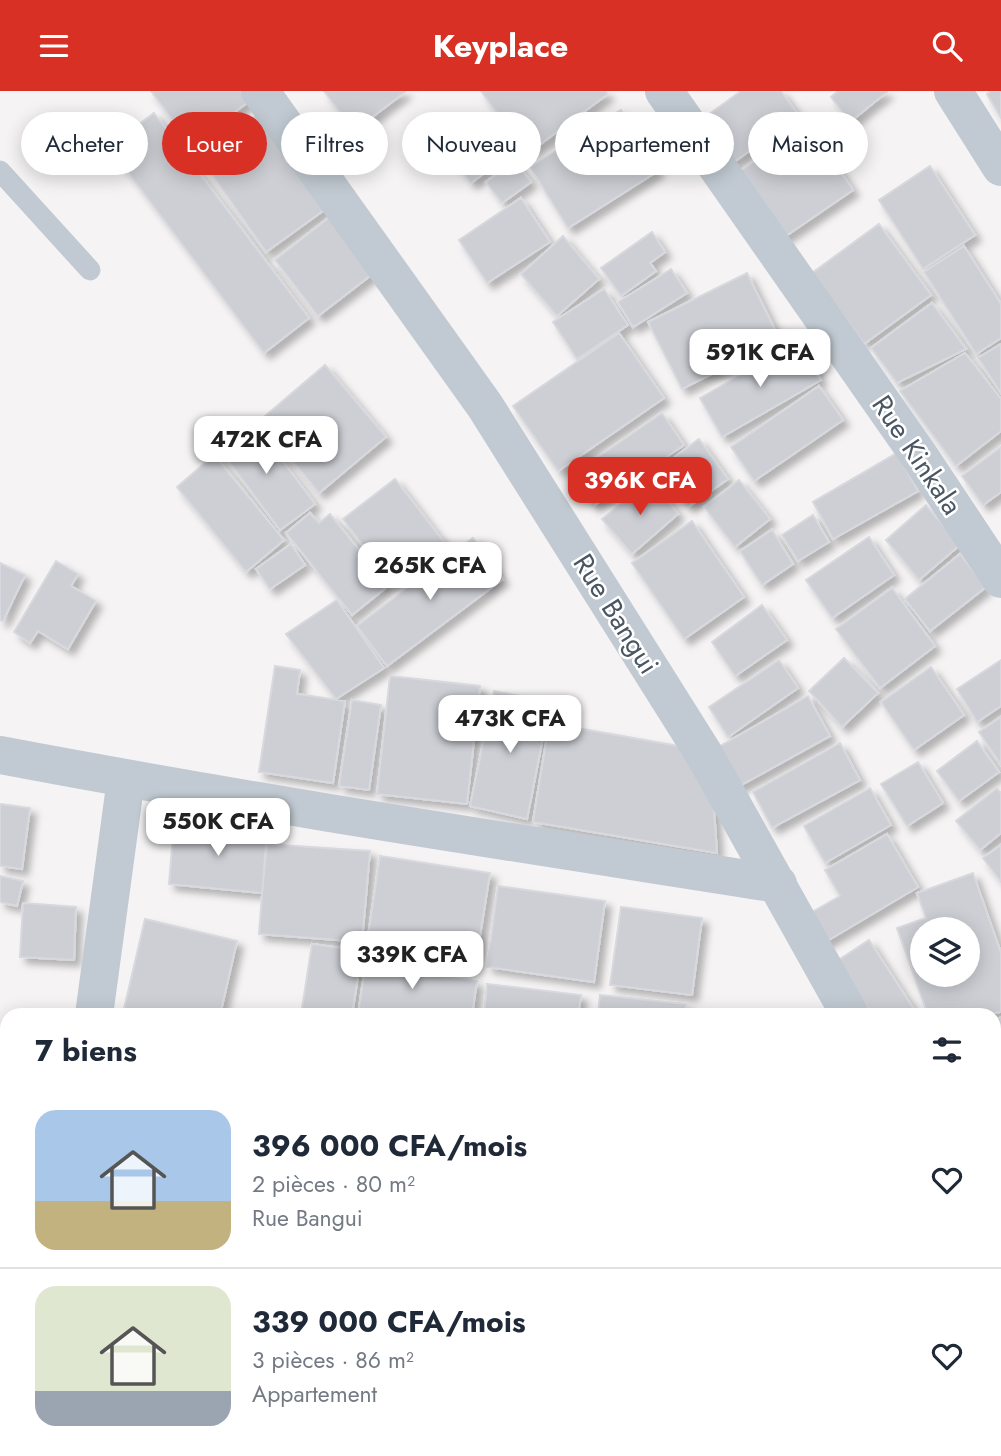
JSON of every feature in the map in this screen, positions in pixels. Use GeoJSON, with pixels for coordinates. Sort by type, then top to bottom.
{"type":"FeatureCollection","features":[{"type":"Feature","properties":{"kind":"street","name":"Rue Bangui"},"geometry":{"type":"LineString","coordinates":[[260,91],[485,406],[704,754],[846,1008]]}},
{"type":"Feature","properties":{"kind":"street","name":"Rue Kinkala"},"geometry":{"type":"LineString","coordinates":[[664,91],[920,457],[1001,579]]}},
{"type":"Feature","properties":{"kind":"street"},"geometry":{"type":"LineString","coordinates":[[953,91],[1001,167]]}},
{"type":"Feature","properties":{"kind":"street"},"geometry":{"type":"LineString","coordinates":[[0,755],[126,779],[778,884]]}},
{"type":"Feature","properties":{"kind":"street"},"geometry":{"type":"LineString","coordinates":[[95,1008],[126,779]]}},
{"type":"Feature","properties":{"kind":"lane"},"geometry":{"type":"LineString","coordinates":[[0,171],[90,270]]}},
{"type":"Feature","properties":{"kind":"building"},"geometry":{"type":"Polygon","coordinates":[[[151,91],[246,91],[252,99],[235,112],[167,112],[151,91]]]}},
{"type":"Feature","properties":{"kind":"building"},"geometry":{"type":"Polygon","coordinates":[[[324,91],[405,91],[379,112],[340,112],[324,91]]]}},
{"type":"Feature","properties":{"kind":"building"},"geometry":{"type":"Polygon","coordinates":[[[481,91],[605,91],[608,94],[584,112],[555,112],[555,133],[541,144],[541,112],[496,112],[481,91]]]}},
{"type":"Feature","properties":{"kind":"building"},"geometry":{"type":"Polygon","coordinates":[[[741,91],[781,91],[796,112],[748,112],[748,152],[734,162],[734,112],[712,112],[741,91]]]}},
{"type":"Feature","properties":{"kind":"building"},"geometry":{"type":"Polygon","coordinates":[[[838,91],[887,92],[862,112],[842,112],[831,97],[838,91]]]}},
{"type":"Feature","properties":{"kind":"building"},"geometry":{"type":"Polygon","coordinates":[[[1001,91],[1001,118],[987,94],[1001,91]]]}},
{"type":"Feature","properties":{"kind":"building"},"geometry":{"type":"Polygon","coordinates":[[[154,113],[162,124],[162,175],[201,175],[309,318],[264,353],[130,175],[148,175],[148,118],[154,113]]]}},
{"type":"Feature","properties":{"kind":"building"},"geometry":{"type":"Polygon","coordinates":[[[267,121],[281,141],[281,175],[304,175],[327,208],[266,252],[212,175],[267,175],[267,121]]]}},
{"type":"Feature","properties":{"kind":"building"},"geometry":{"type":"Polygon","coordinates":[[[555,151],[555,175],[652,175],[568,228],[535,175],[541,175],[541,160],[555,151]]]}},
{"type":"Feature","properties":{"kind":"building"},"geometry":{"type":"Polygon","coordinates":[[[748,166],[748,175],[843,175],[853,190],[777,242],[733,176],[748,166]]]}},
{"type":"Feature","properties":{"kind":"building"},"geometry":{"type":"Polygon","coordinates":[[[930,166],[975,235],[923,269],[879,200],[930,166]]]}},
{"type":"Feature","properties":{"kind":"building"},"geometry":{"type":"Polygon","coordinates":[[[465,175],[482,175],[471,183],[465,175]]]}},
{"type":"Feature","properties":{"kind":"building"},"geometry":{"type":"Polygon","coordinates":[[[496,175],[526,175],[531,182],[502,203],[486,182],[496,175]]]}},
{"type":"Feature","properties":{"kind":"building"},"geometry":{"type":"Polygon","coordinates":[[[521,198],[550,242],[487,283],[459,240],[521,198]]]}},
{"type":"Feature","properties":{"kind":"building"},"geometry":{"type":"Polygon","coordinates":[[[331,216],[375,272],[318,316],[275,260],[331,216]]]}},
{"type":"Feature","properties":{"kind":"building"},"geometry":{"type":"Polygon","coordinates":[[[879,224],[931,295],[864,344],[812,273],[879,224]]]}},
{"type":"Feature","properties":{"kind":"building"},"geometry":{"type":"Polygon","coordinates":[[[652,232],[665,252],[650,263],[656,271],[621,296],[601,268],[652,232]]]}},
{"type":"Feature","properties":{"kind":"building"},"geometry":{"type":"Polygon","coordinates":[[[563,236],[599,279],[557,316],[521,274],[563,236]]]}},
{"type":"Feature","properties":{"kind":"building"},"geometry":{"type":"Polygon","coordinates":[[[964,246],[1001,304],[1001,338],[976,354],[924,272],[964,246]]]}},
{"type":"Feature","properties":{"kind":"building"},"geometry":{"type":"Polygon","coordinates":[[[671,269],[687,293],[633,327],[618,302],[671,269]]]}},
{"type":"Feature","properties":{"kind":"building"},"geometry":{"type":"Polygon","coordinates":[[[747,273],[780,340],[682,389],[648,322],[747,273]]]}},
{"type":"Feature","properties":{"kind":"building"},"geometry":{"type":"Polygon","coordinates":[[[604,289],[628,325],[577,359],[553,322],[604,289]]]}},
{"type":"Feature","properties":{"kind":"building"},"geometry":{"type":"Polygon","coordinates":[[[932,303],[966,349],[897,383],[871,348],[932,303]]]}},
{"type":"Feature","properties":{"kind":"building"},"geometry":{"type":"Polygon","coordinates":[[[619,333],[664,398],[558,471],[513,406],[619,333]]]}},
{"type":"Feature","properties":{"kind":"building"},"geometry":{"type":"Polygon","coordinates":[[[799,341],[821,380],[722,437],[700,398],[799,341]]]}},
{"type":"Feature","properties":{"kind":"building"},"geometry":{"type":"Polygon","coordinates":[[[1001,344],[1001,393],[978,358],[1001,344]]]}},
{"type":"Feature","properties":{"kind":"building"},"geometry":{"type":"Polygon","coordinates":[[[965,353],[1001,399],[1001,431],[956,466],[900,391],[965,353]]]}},
{"type":"Feature","properties":{"kind":"building"},"geometry":{"type":"Polygon","coordinates":[[[325,365],[386,437],[319,493],[259,421],[325,365]]]}},
{"type":"Feature","properties":{"kind":"building"},"geometry":{"type":"Polygon","coordinates":[[[819,386],[843,420],[754,481],[731,447],[819,386]]]}},
{"type":"Feature","properties":{"kind":"building"},"geometry":{"type":"Polygon","coordinates":[[[662,413],[684,445],[593,506],[572,475],[662,413]]]}},
{"type":"Feature","properties":{"kind":"building"},"geometry":{"type":"Polygon","coordinates":[[[252,421],[315,504],[280,530],[218,447],[252,421]]]}},
{"type":"Feature","properties":{"kind":"building"},"geometry":{"type":"Polygon","coordinates":[[[699,439],[728,479],[688,507],[660,468],[699,439]]]}},
{"type":"Feature","properties":{"kind":"building"},"geometry":{"type":"Polygon","coordinates":[[[1001,447],[1001,492],[983,505],[962,476],[1001,447]]]}},
{"type":"Feature","properties":{"kind":"building"},"geometry":{"type":"Polygon","coordinates":[[[897,453],[918,491],[833,539],[813,502],[897,453]]]}},
{"type":"Feature","properties":{"kind":"building"},"geometry":{"type":"Polygon","coordinates":[[[214,455],[284,540],[246,572],[177,487],[214,455]]]}},
{"type":"Feature","properties":{"kind":"building"},"geometry":{"type":"Polygon","coordinates":[[[395,479],[444,542],[391,583],[343,519],[395,479]]]}},
{"type":"Feature","properties":{"kind":"building"},"geometry":{"type":"Polygon","coordinates":[[[650,479],[678,514],[632,554],[602,519],[650,479]]]}},
{"type":"Feature","properties":{"kind":"building"},"geometry":{"type":"Polygon","coordinates":[[[739,480],[770,519],[735,547],[704,507],[739,480]]]}},
{"type":"Feature","properties":{"kind":"building"},"geometry":{"type":"Polygon","coordinates":[[[926,505],[960,545],[919,580],[886,540],[926,505]]]}},
{"type":"Feature","properties":{"kind":"building"},"geometry":{"type":"Polygon","coordinates":[[[310,513],[319,523],[330,514],[388,586],[352,615],[286,533],[310,513]]]}},
{"type":"Feature","properties":{"kind":"building"},"geometry":{"type":"Polygon","coordinates":[[[813,515],[829,542],[798,561],[782,535],[813,515]]]}},
{"type":"Feature","properties":{"kind":"building"},"geometry":{"type":"Polygon","coordinates":[[[692,521],[744,597],[684,639],[632,563],[692,521]]]}},
{"type":"Feature","properties":{"kind":"building"},"geometry":{"type":"Polygon","coordinates":[[[772,530],[793,564],[762,585],[740,551],[772,530]]]}},
{"type":"Feature","properties":{"kind":"building"},"geometry":{"type":"Polygon","coordinates":[[[869,537],[894,575],[832,618],[806,580],[869,537]]]}},
{"type":"Feature","properties":{"kind":"building"},"geometry":{"type":"Polygon","coordinates":[[[473,538],[503,579],[387,666],[357,626],[473,538]]]}},
{"type":"Feature","properties":{"kind":"building"},"geometry":{"type":"Polygon","coordinates":[[[291,544],[305,565],[270,589],[256,569],[291,544]]]}},
{"type":"Feature","properties":{"kind":"building"},"geometry":{"type":"Polygon","coordinates":[[[960,554],[986,587],[930,631],[905,599],[960,554]]]}},
{"type":"Feature","properties":{"kind":"building"},"geometry":{"type":"Polygon","coordinates":[[[56,561],[78,574],[71,586],[96,601],[68,649],[38,631],[30,643],[14,632],[56,561]]]}},
{"type":"Feature","properties":{"kind":"building"},"geometry":{"type":"Polygon","coordinates":[[[0,563],[25,575],[3,621],[0,620],[0,563]]]}},
{"type":"Feature","properties":{"kind":"building"},"geometry":{"type":"Polygon","coordinates":[[[892,588],[935,646],[880,688],[836,629],[892,588]]]}},
{"type":"Feature","properties":{"kind":"building"},"geometry":{"type":"Polygon","coordinates":[[[337,600],[384,668],[336,699],[286,634],[337,600]]]}},
{"type":"Feature","properties":{"kind":"building"},"geometry":{"type":"Polygon","coordinates":[[[762,605],[787,640],[735,676],[712,642],[762,605]]]}},
{"type":"Feature","properties":{"kind":"building"},"geometry":{"type":"Polygon","coordinates":[[[844,658],[878,693],[842,727],[809,691],[844,658]]]}},
{"type":"Feature","properties":{"kind":"building"},"geometry":{"type":"Polygon","coordinates":[[[779,660],[798,688],[728,737],[709,707],[779,660]]]}},
{"type":"Feature","properties":{"kind":"building"},"geometry":{"type":"Polygon","coordinates":[[[1001,660],[1001,706],[977,722],[957,689],[1001,660]]]}},
{"type":"Feature","properties":{"kind":"building"},"geometry":{"type":"Polygon","coordinates":[[[275,666],[300,670],[297,694],[345,701],[333,783],[259,772],[275,666]]]}},
{"type":"Feature","properties":{"kind":"building"},"geometry":{"type":"Polygon","coordinates":[[[931,667],[964,715],[914,750],[881,702],[931,667]]]}},
{"type":"Feature","properties":{"kind":"building"},"geometry":{"type":"Polygon","coordinates":[[[390,676],[480,686],[467,804],[377,794],[390,676]]]}},
{"type":"Feature","properties":{"kind":"building"},"geometry":{"type":"Polygon","coordinates":[[[494,691],[550,702],[527,819],[470,806],[494,691]]]}},
{"type":"Feature","properties":{"kind":"building"},"geometry":{"type":"Polygon","coordinates":[[[808,696],[830,736],[736,788],[715,749],[808,696]]]}},
{"type":"Feature","properties":{"kind":"building"},"geometry":{"type":"Polygon","coordinates":[[[352,700],[381,705],[369,790],[339,786],[352,700]]]}},
{"type":"Feature","properties":{"kind":"building"},"geometry":{"type":"Polygon","coordinates":[[[1001,717],[1001,765],[979,732],[1001,717]]]}},
{"type":"Feature","properties":{"kind":"building"},"geometry":{"type":"Polygon","coordinates":[[[549,723],[695,749],[713,795],[717,853],[533,822],[549,723]]]}},
{"type":"Feature","properties":{"kind":"building"},"geometry":{"type":"Polygon","coordinates":[[[977,741],[999,772],[959,801],[937,771],[977,741]]]}},
{"type":"Feature","properties":{"kind":"building"},"geometry":{"type":"Polygon","coordinates":[[[840,743],[860,780],[772,828],[753,792],[840,743]]]}},
{"type":"Feature","properties":{"kind":"building"},"geometry":{"type":"Polygon","coordinates":[[[918,762],[943,803],[907,826],[881,784],[918,762]]]}},
{"type":"Feature","properties":{"kind":"building"},"geometry":{"type":"Polygon","coordinates":[[[870,788],[891,825],[825,863],[804,826],[870,788]]]}},
{"type":"Feature","properties":{"kind":"building"},"geometry":{"type":"Polygon","coordinates":[[[997,788],[1001,793],[1001,833],[980,850],[956,821],[997,788]]]}},
{"type":"Feature","properties":{"kind":"building"},"geometry":{"type":"Polygon","coordinates":[[[0,804],[30,808],[22,869],[0,866],[0,804]]]}},
{"type":"Feature","properties":{"kind":"building"},"geometry":{"type":"Polygon","coordinates":[[[174,824],[268,833],[262,893],[169,884],[174,824]]]}},
{"type":"Feature","properties":{"kind":"building"},"geometry":{"type":"Polygon","coordinates":[[[887,834],[918,887],[822,944],[805,916],[840,896],[825,870],[887,834]]]}},
{"type":"Feature","properties":{"kind":"building"},"geometry":{"type":"Polygon","coordinates":[[[266,844],[370,851],[362,942],[259,934],[266,844]]]}},
{"type":"Feature","properties":{"kind":"building"},"geometry":{"type":"Polygon","coordinates":[[[1001,845],[1001,882],[983,858],[1001,845]]]}},
{"type":"Feature","properties":{"kind":"building"},"geometry":{"type":"Polygon","coordinates":[[[380,856],[490,873],[476,961],[367,943],[380,856]]]}},
{"type":"Feature","properties":{"kind":"building"},"geometry":{"type":"Polygon","coordinates":[[[973,873],[1001,953],[1001,1008],[926,1008],[918,987],[980,987],[980,917],[926,917],[917,893],[973,873]]]}},
{"type":"Feature","properties":{"kind":"building"},"geometry":{"type":"Polygon","coordinates":[[[0,876],[23,881],[17,906],[0,902],[0,876]]]}},
{"type":"Feature","properties":{"kind":"building"},"geometry":{"type":"Polygon","coordinates":[[[498,886],[605,901],[594,982],[487,967],[498,886]]]}},
{"type":"Feature","properties":{"kind":"building"},"geometry":{"type":"Polygon","coordinates":[[[23,903],[76,907],[74,960],[20,957],[23,903]]]}},
{"type":"Feature","properties":{"kind":"building"},"geometry":{"type":"Polygon","coordinates":[[[621,907],[702,918],[692,995],[610,985],[621,907]]]}},
{"type":"Feature","properties":{"kind":"building"},"geometry":{"type":"Polygon","coordinates":[[[145,919],[237,941],[222,1008],[124,1008],[145,919]]]}},
{"type":"Feature","properties":{"kind":"building"},"geometry":{"type":"Polygon","coordinates":[[[910,924],[910,964],[897,928],[910,924]]]}},
{"type":"Feature","properties":{"kind":"building"},"geometry":{"type":"Polygon","coordinates":[[[869,940],[913,1008],[867,1008],[837,961],[869,940]]]}},
{"type":"Feature","properties":{"kind":"building"},"geometry":{"type":"Polygon","coordinates":[[[312,944],[362,951],[353,1008],[302,1008],[312,944]]]}},
{"type":"Feature","properties":{"kind":"building"},"geometry":{"type":"Polygon","coordinates":[[[367,953],[398,957],[397,970],[477,981],[473,1008],[359,1008],[367,953]]]}},
{"type":"Feature","properties":{"kind":"building"},"geometry":{"type":"Polygon","coordinates":[[[487,984],[581,995],[579,1008],[485,1008],[487,984]]]}},
{"type":"Feature","properties":{"kind":"building"},"geometry":{"type":"Polygon","coordinates":[[[600,995],[686,1004],[686,1008],[599,1008],[600,995]]]}}]}
